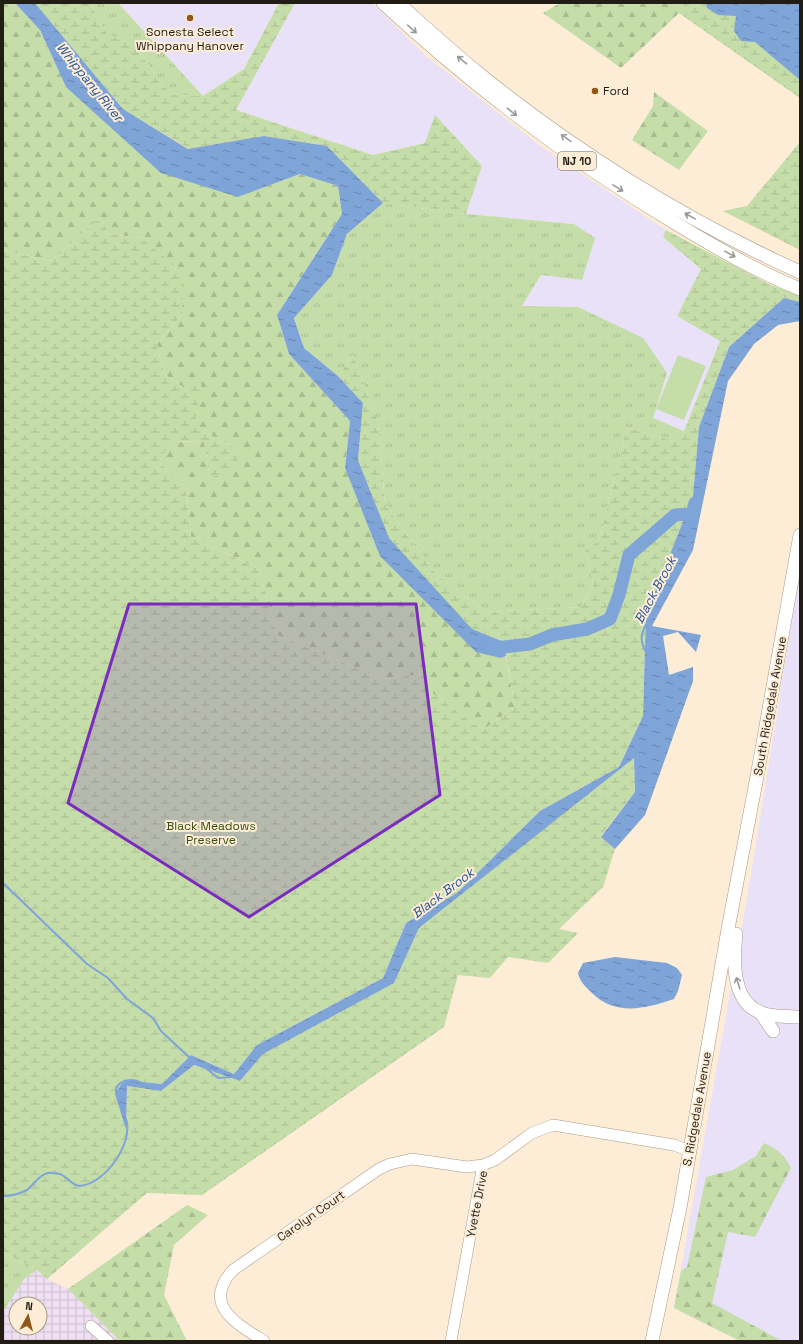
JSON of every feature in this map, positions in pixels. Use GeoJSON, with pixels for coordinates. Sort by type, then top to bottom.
{"type":"FeatureCollection","features":[{"type":"Feature","properties":{"kind":"main road","name":"NJ 10"},"geometry":{"type":"LineString","coordinates":[[384,3],[425,41],[484,90],[542,137],[596,175],[745,263],[796,288]]}},
{"type":"Feature","properties":{"kind":"main road","name":"NJ 10"},"geometry":{"type":"LineString","coordinates":[[398,3],[478,73],[587,153],[617,173],[724,235],[800,272]]}},
{"type":"Feature","properties":{"kind":"main road","name":"South Ridgedale Avenue"},"geometry":{"type":"LineString","coordinates":[[738,876],[800,536]]}},
{"type":"Feature","properties":{"kind":"main road"},"geometry":{"type":"LineString","coordinates":[[738,876],[742,897],[734,950],[734,968],[740,992],[753,1008],[761,1013],[775,1016],[796,1017]]}},
{"type":"Feature","properties":{"kind":"main road","name":"S. Ridgedale Avenue"},"geometry":{"type":"LineString","coordinates":[[652,1341],[674,1240],[738,876]]}},
{"type":"Feature","properties":{"kind":"main road"},"geometry":{"type":"LineString","coordinates":[[761,1013],[773,1031]]}},
{"type":"Feature","properties":{"kind":"street","name":"Yvette Drive"},"geometry":{"type":"LineString","coordinates":[[451,1341],[483,1165],[495,1160],[538,1130],[553,1125],[674,1145],[690,1151]]}},
{"type":"Feature","properties":{"kind":"street","name":"Carolyn Court"},"geometry":{"type":"LineString","coordinates":[[264,1341],[234,1322],[225,1311],[222,1303],[222,1290],[224,1282],[233,1270],[379,1169],[390,1164],[412,1159],[467,1167],[483,1165]]}},
{"type":"Feature","properties":{"kind":"street"},"geometry":{"type":"LineString","coordinates":[[91,1326],[108,1341]]}},
{"type":"Feature","properties":{"kind":"highlighted area"},"geometry":{"type":"Polygon","coordinates":[[[129,604],[416,604],[440,795],[249,917],[68,803],[129,604]]]}},
{"type":"Feature","properties":{"kind":"shaded area"},"geometry":{"type":"Polygon","coordinates":[[[118,3],[279,3],[244,69],[203,96],[118,3]]]}},
{"type":"Feature","properties":{"kind":"shaded area"},"geometry":{"type":"Polygon","coordinates":[[[295,3],[372,3],[426,56],[542,147],[666,230],[663,237],[701,269],[720,341],[684,431],[653,418],[667,373],[578,307],[522,306],[574,224],[466,214],[482,166],[435,116],[425,143],[373,155],[236,110],[295,3]]]}},
{"type":"Feature","properties":{"kind":"shaded area"},"geometry":{"type":"Polygon","coordinates":[[[800,571],[800,1341],[740,1341],[674,1308],[749,886],[800,571]]]}},
{"type":"Feature","properties":{"kind":"shaded area"},"geometry":{"type":"Polygon","coordinates":[[[37,1270],[47,1279],[68,1289],[120,1341],[3,1341],[3,1312],[8,1304],[8,1336],[48,1336],[48,1296],[13,1296],[24,1279],[37,1270]]]}},
{"type":"Feature","properties":{"kind":"green space"},"geometry":{"type":"Polygon","coordinates":[[[3,3],[15,3],[40,30],[66,87],[238,197],[300,174],[338,186],[342,214],[277,315],[289,354],[350,421],[345,468],[501,658],[506,656],[515,707],[483,730],[428,690],[423,674],[383,679],[277,635],[259,569],[191,537],[186,487],[159,462],[170,442],[204,441],[210,478],[242,451],[194,427],[183,387],[164,374],[157,344],[182,315],[141,238],[109,234],[100,217],[51,261],[3,250],[3,3]]]}},
{"type":"Feature","properties":{"kind":"green space"},"geometry":{"type":"Polygon","coordinates":[[[35,3],[90,3],[107,34],[134,46],[171,95],[203,96],[244,69],[279,3],[295,3],[236,110],[373,155],[425,143],[435,115],[482,166],[466,214],[383,203],[327,146],[264,136],[189,149],[123,109],[35,3]]]}},
{"type":"Feature","properties":{"kind":"green space"},"geometry":{"type":"Polygon","coordinates":[[[90,3],[118,3],[203,96],[171,95],[134,46],[107,34],[90,3]]]}},
{"type":"Feature","properties":{"kind":"green space"},"geometry":{"type":"Polygon","coordinates":[[[560,3],[684,3],[679,13],[621,68],[543,13],[560,3]]]}},
{"type":"Feature","properties":{"kind":"green space"},"geometry":{"type":"Polygon","coordinates":[[[684,3],[800,3],[800,98],[679,13],[684,3]]]}},
{"type":"Feature","properties":{"kind":"green space"},"geometry":{"type":"Polygon","coordinates":[[[654,92],[708,131],[679,170],[632,140],[653,106],[654,92]]]}},
{"type":"Feature","properties":{"kind":"green space"},"geometry":{"type":"Polygon","coordinates":[[[800,142],[800,250],[723,211],[747,206],[800,142]]]}},
{"type":"Feature","properties":{"kind":"green space"},"geometry":{"type":"Polygon","coordinates":[[[383,203],[466,214],[574,224],[595,238],[582,280],[541,275],[522,306],[578,307],[643,338],[667,373],[653,418],[684,431],[680,443],[627,427],[599,541],[585,549],[594,585],[581,607],[486,612],[435,573],[385,504],[378,421],[353,355],[338,376],[304,348],[294,317],[332,275],[347,234],[383,203]]]}},
{"type":"Feature","properties":{"kind":"green space","name":"Black Meadows Preserve"},"geometry":{"type":"Polygon","coordinates":[[[100,217],[109,234],[141,238],[184,273],[182,315],[157,344],[164,374],[183,387],[202,382],[194,427],[242,451],[232,471],[210,478],[204,441],[170,442],[159,462],[186,487],[191,537],[259,569],[277,635],[383,679],[423,674],[428,690],[483,730],[515,707],[504,642],[472,629],[389,538],[358,460],[363,403],[338,376],[353,355],[378,421],[385,504],[435,573],[486,612],[581,607],[594,585],[585,549],[599,541],[627,427],[680,443],[720,341],[677,316],[701,269],[663,237],[666,230],[769,284],[800,296],[800,302],[784,298],[729,347],[699,427],[693,496],[646,615],[643,716],[619,767],[540,811],[457,893],[406,923],[383,978],[257,1045],[234,1074],[191,1055],[162,1084],[124,1080],[126,1127],[127,1086],[161,1091],[193,1065],[240,1081],[263,1054],[394,983],[419,928],[634,757],[635,792],[601,836],[615,849],[603,887],[559,929],[578,933],[548,963],[508,957],[490,978],[458,975],[444,1027],[202,1195],[147,1193],[47,1279],[37,1270],[3,1252],[3,250],[51,261],[100,217]]]}},
{"type":"Feature","properties":{"kind":"green space"},"geometry":{"type":"Polygon","coordinates":[[[678,355],[706,366],[684,420],[656,409],[678,355]]]}},
{"type":"Feature","properties":{"kind":"green space"},"geometry":{"type":"Polygon","coordinates":[[[764,1143],[780,1152],[791,1168],[755,1237],[728,1232],[712,1303],[782,1341],[740,1341],[674,1308],[681,1271],[687,1267],[706,1177],[733,1170],[756,1156],[764,1143]]]}},
{"type":"Feature","properties":{"kind":"green space"},"geometry":{"type":"Polygon","coordinates":[[[187,1205],[208,1215],[174,1245],[164,1295],[187,1341],[120,1341],[68,1289],[187,1205]]]}},
{"type":"Feature","properties":{"kind":"green space"},"geometry":{"type":"Polygon","coordinates":[[[3,1252],[37,1270],[24,1279],[13,1296],[8,1296],[8,1304],[3,1312],[3,1252]]]}},
{"type":"Feature","properties":{"kind":"water"},"geometry":{"type":"Polygon","coordinates":[[[15,3],[35,3],[123,109],[188,149],[264,136],[327,146],[383,203],[347,234],[332,275],[294,318],[304,348],[338,376],[363,403],[358,460],[389,538],[472,629],[504,642],[506,656],[501,658],[476,652],[380,556],[345,468],[350,421],[289,354],[277,315],[342,214],[338,186],[300,174],[238,197],[161,173],[66,87],[40,30],[15,3]]]}},
{"type":"Feature","properties":{"kind":"water"},"geometry":{"type":"Polygon","coordinates":[[[706,3],[800,3],[800,80],[755,42],[741,41],[734,31],[736,16],[718,15],[707,8],[706,3]]]}},
{"type":"Feature","properties":{"kind":"water"},"geometry":{"type":"Polygon","coordinates":[[[784,298],[800,302],[800,321],[778,325],[754,344],[728,381],[693,550],[652,626],[701,635],[696,652],[678,632],[663,636],[669,675],[693,667],[693,681],[645,815],[615,849],[601,837],[635,792],[634,758],[419,928],[394,983],[263,1054],[240,1081],[194,1065],[161,1091],[127,1086],[126,1129],[115,1094],[124,1080],[162,1084],[191,1055],[234,1074],[257,1045],[383,978],[406,923],[457,893],[540,811],[619,767],[643,716],[646,615],[693,496],[699,427],[729,347],[784,298]]]}},
{"type":"Feature","properties":{"kind":"water"},"geometry":{"type":"Polygon","coordinates":[[[615,957],[667,963],[677,968],[682,975],[678,991],[674,999],[641,1008],[620,1008],[601,1000],[583,984],[578,973],[583,963],[615,957]]]}},
{"type":"Feature","properties":{"kind":"waterway","name":"Whippany River"},"geometry":{"type":"LineString","coordinates":[[489,644],[495,648],[530,644],[552,635],[587,629],[610,619],[619,595],[629,555],[675,515],[692,514],[695,503]]}},
{"type":"Feature","properties":{"kind":"waterway","name":"Black Brook"},"geometry":{"type":"LineString","coordinates":[[646,652],[642,638],[643,631],[647,623]]}},
{"type":"Feature","properties":{"kind":"waterway"},"geometry":{"type":"LineString","coordinates":[[3,883],[87,964],[108,978],[127,999],[153,1018],[161,1031],[190,1058]]}},
{"type":"Feature","properties":{"kind":"waterway","name":"Black Brook"},"geometry":{"type":"LineString","coordinates":[[207,1069],[218,1078],[231,1077]]}},
{"type":"Feature","properties":{"kind":"waterway","name":"Black Brook"},"geometry":{"type":"LineString","coordinates":[[116,1093],[116,1088],[121,1082],[134,1080],[142,1083]]}},
{"type":"Feature","properties":{"kind":"waterway","name":"Black Brook"},"geometry":{"type":"LineString","coordinates":[[3,1196],[9,1196],[27,1190],[39,1178],[48,1173],[64,1176],[73,1184],[80,1186],[89,1184],[99,1178],[108,1170],[122,1150],[126,1139],[126,1119]]}},
{"type":"Feature","properties":{"kind":"place","name":"Sonesta Select Whippany Hanover"},"geometry":{"type":"Point","coordinates":[190,18]}},
{"type":"Feature","properties":{"kind":"place","name":"Ford"},"geometry":{"type":"Point","coordinates":[595,91]}}]}
